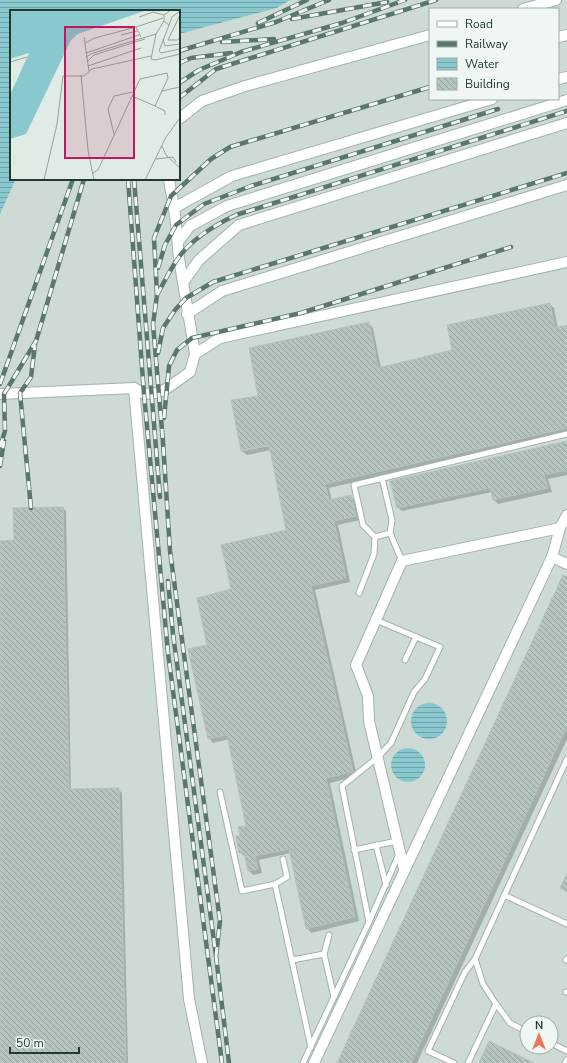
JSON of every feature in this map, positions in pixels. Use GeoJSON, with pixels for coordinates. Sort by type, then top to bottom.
{"type":"FeatureCollection","features":[{"type":"Feature","properties":{"kind":"street"},"geometry":{"type":"LineString","coordinates":[[527,8],[556,0]]}},
{"type":"Feature","properties":{"kind":"street"},"geometry":{"type":"LineString","coordinates":[[180,118],[202,102],[245,86],[429,35]]}},
{"type":"Feature","properties":{"kind":"street"},"geometry":{"type":"LineString","coordinates":[[174,208],[232,176],[489,100]]}},
{"type":"Feature","properties":{"kind":"street"},"geometry":{"type":"LineString","coordinates":[[178,242],[190,226],[227,206],[567,100]]}},
{"type":"Feature","properties":{"kind":"street"},"geometry":{"type":"LineString","coordinates":[[184,281],[199,260],[239,225],[567,123]]}},
{"type":"Feature","properties":{"kind":"street"},"geometry":{"type":"LineString","coordinates":[[0,394],[134,388],[144,394],[158,393],[190,372],[195,354],[187,314],[184,281],[169,180]]}},
{"type":"Feature","properties":{"kind":"street"},"geometry":{"type":"LineString","coordinates":[[187,314],[222,291],[567,186]]}},
{"type":"Feature","properties":{"kind":"street"},"geometry":{"type":"LineString","coordinates":[[195,354],[220,338],[567,262]]}},
{"type":"Feature","properties":{"kind":"street"},"geometry":{"type":"LineString","coordinates":[[134,388],[189,999],[202,1063]]}},
{"type":"Feature","properties":{"kind":"street"},"geometry":{"type":"LineString","coordinates":[[314,1063],[552,557],[560,528],[567,515]]}},
{"type":"Feature","properties":{"kind":"street"},"geometry":{"type":"LineString","coordinates":[[404,869],[369,721],[368,696],[356,665],[402,561],[560,528]]}},
{"type":"Feature","properties":{"kind":"street"},"geometry":{"type":"LineString","coordinates":[[552,557],[567,564]]}},
{"type":"Feature","properties":{"kind":"lane"},"geometry":{"type":"LineString","coordinates":[[359,593],[374,554],[375,537],[363,525],[354,485],[567,434]]}},
{"type":"Feature","properties":{"kind":"lane"},"geometry":{"type":"LineString","coordinates":[[382,478],[392,520],[390,533],[402,561]]}},
{"type":"Feature","properties":{"kind":"lane"},"geometry":{"type":"LineString","coordinates":[[375,537],[390,533]]}},
{"type":"Feature","properties":{"kind":"lane"},"geometry":{"type":"LineString","coordinates":[[369,922],[342,786],[378,757],[391,743],[414,692],[425,679],[440,647],[376,620]]}},
{"type":"Feature","properties":{"kind":"lane"},"geometry":{"type":"LineString","coordinates":[[405,660],[416,637]]}},
{"type":"Feature","properties":{"kind":"lane"},"geometry":{"type":"LineString","coordinates":[[454,1063],[428,1051],[465,972],[475,959],[567,759]]}},
{"type":"Feature","properties":{"kind":"lane"},"geometry":{"type":"LineString","coordinates":[[220,792],[242,891],[275,884],[287,877],[283,859]]}},
{"type":"Feature","properties":{"kind":"lane"},"geometry":{"type":"LineString","coordinates":[[354,850],[397,841]]}},
{"type":"Feature","properties":{"kind":"lane"},"geometry":{"type":"LineString","coordinates":[[376,845],[386,885]]}},
{"type":"Feature","properties":{"kind":"lane"},"geometry":{"type":"LineString","coordinates":[[303,1063],[400,853]]}},
{"type":"Feature","properties":{"kind":"lane"},"geometry":{"type":"LineString","coordinates":[[275,884],[311,1047]]}},
{"type":"Feature","properties":{"kind":"lane"},"geometry":{"type":"LineString","coordinates":[[504,895],[567,924]]}},
{"type":"Feature","properties":{"kind":"lane"},"geometry":{"type":"LineString","coordinates":[[329,935],[324,954],[334,998]]}},
{"type":"Feature","properties":{"kind":"lane"},"geometry":{"type":"LineString","coordinates":[[292,960],[324,954]]}},
{"type":"Feature","properties":{"kind":"lane"},"geometry":{"type":"LineString","coordinates":[[475,959],[484,984],[496,1004],[510,1023],[519,1028]]}},
{"type":"Feature","properties":{"kind":"lane"},"geometry":{"type":"LineString","coordinates":[[468,1063],[496,1004]]}},
{"type":"Feature","properties":{"kind":"shaded area"},"geometry":{"type":"Polygon","coordinates":[[[290,0],[567,0],[567,1063],[0,1063],[0,214],[16,180],[180,180],[180,34],[277,8],[290,0]]]}},
{"type":"Feature","properties":{"kind":"water"},"geometry":{"type":"Polygon","coordinates":[[[0,0],[290,0],[277,8],[180,34],[180,10],[10,10],[10,180],[16,180],[0,214],[0,0]]]}},
{"type":"Feature","properties":{"kind":"water"},"geometry":{"type":"Polygon","coordinates":[[[432,703],[442,708],[446,714],[446,728],[442,734],[436,738],[426,739],[416,734],[412,728],[411,718],[416,708],[422,704],[432,703]]]}},
{"type":"Feature","properties":{"kind":"water"},"geometry":{"type":"Polygon","coordinates":[[[405,748],[411,748],[415,749],[422,755],[425,765],[424,772],[418,779],[411,782],[405,782],[401,781],[394,775],[391,768],[391,762],[392,758],[398,751],[405,748]]]}},
{"type":"Feature","properties":{"kind":"building"},"geometry":{"type":"Polygon","coordinates":[[[550,303],[555,328],[567,325],[567,428],[325,484],[329,500],[351,495],[356,516],[334,521],[346,578],[311,586],[353,772],[326,778],[355,917],[306,929],[289,849],[255,856],[258,869],[248,871],[244,852],[239,853],[236,836],[240,836],[238,827],[246,826],[227,735],[208,739],[188,649],[207,645],[197,598],[231,589],[221,545],[286,530],[269,445],[241,451],[231,400],[258,396],[249,348],[369,322],[378,368],[452,350],[447,325],[550,303]]]}},
{"type":"Feature","properties":{"kind":"building"},"geometry":{"type":"Polygon","coordinates":[[[567,441],[567,470],[544,475],[548,488],[493,500],[490,488],[397,508],[390,481],[567,441]]]}},
{"type":"Feature","properties":{"kind":"building"},"geometry":{"type":"Polygon","coordinates":[[[63,507],[69,789],[119,788],[126,1063],[0,1063],[0,541],[14,540],[13,508],[63,507]]]}},
{"type":"Feature","properties":{"kind":"building"},"geometry":{"type":"Polygon","coordinates":[[[563,575],[567,577],[567,726],[411,1063],[337,1063],[563,575]]]}},
{"type":"Feature","properties":{"kind":"building"},"geometry":{"type":"Polygon","coordinates":[[[567,873],[567,892],[560,888],[567,873]]]}},
{"type":"Feature","properties":{"kind":"building"},"geometry":{"type":"Polygon","coordinates":[[[489,1041],[534,1063],[479,1063],[489,1041]]]}},
{"type":"Feature","properties":{"kind":"railway"},"geometry":{"type":"LineString","coordinates":[[258,23],[307,0]]}},
{"type":"Feature","properties":{"kind":"railway"},"geometry":{"type":"LineString","coordinates":[[180,51],[276,22],[329,0]]}},
{"type":"Feature","properties":{"kind":"railway"},"geometry":{"type":"LineString","coordinates":[[180,82],[199,70],[241,52],[342,23],[405,0]]}},
{"type":"Feature","properties":{"kind":"railway"},"geometry":{"type":"LineString","coordinates":[[180,97],[216,69],[436,0]]}},
{"type":"Feature","properties":{"kind":"railway"},"geometry":{"type":"LineString","coordinates":[[292,19],[387,2]]}},
{"type":"Feature","properties":{"kind":"railway"},"geometry":{"type":"LineString","coordinates":[[222,42],[274,39]]}},
{"type":"Feature","properties":{"kind":"railway"},"geometry":{"type":"LineString","coordinates":[[180,63],[191,58],[231,53]]}},
{"type":"Feature","properties":{"kind":"railway"},"geometry":{"type":"LineString","coordinates":[[216,956],[220,921],[170,551],[153,324],[157,295],[154,238],[171,196],[211,159],[230,147],[429,87]]}},
{"type":"Feature","properties":{"kind":"railway"},"geometry":{"type":"LineString","coordinates":[[158,268],[165,245],[176,225],[204,204],[251,186],[498,109]]}},
{"type":"Feature","properties":{"kind":"railway"},"geometry":{"type":"LineString","coordinates":[[157,295],[173,266],[185,250],[205,233],[236,215],[567,111]]}},
{"type":"Feature","properties":{"kind":"railway"},"geometry":{"type":"LineString","coordinates":[[158,353],[163,328],[175,310],[186,298],[213,282],[567,173]]}},
{"type":"Feature","properties":{"kind":"railway"},"geometry":{"type":"LineString","coordinates":[[0,384],[73,180]]}},
{"type":"Feature","properties":{"kind":"railway"},"geometry":{"type":"LineString","coordinates":[[0,447],[5,431],[4,394],[36,341],[84,180]]}},
{"type":"Feature","properties":{"kind":"railway"},"geometry":{"type":"LineString","coordinates":[[128,180],[144,394],[168,653],[222,1063]]}},
{"type":"Feature","properties":{"kind":"railway"},"geometry":{"type":"LineString","coordinates":[[134,180],[160,497]]}},
{"type":"Feature","properties":{"kind":"railway"},"geometry":{"type":"LineString","coordinates":[[164,418],[169,366],[177,350],[192,338],[301,313],[511,247]]}},
{"type":"Feature","properties":{"kind":"railway"},"geometry":{"type":"LineString","coordinates":[[31,508],[20,393],[31,377],[35,345]]}},
{"type":"Feature","properties":{"kind":"railway"},"geometry":{"type":"LineString","coordinates":[[0,466],[4,441]]}},
{"type":"Feature","properties":{"kind":"railway"},"geometry":{"type":"LineString","coordinates":[[168,581],[173,634],[229,1063]]}}]}
